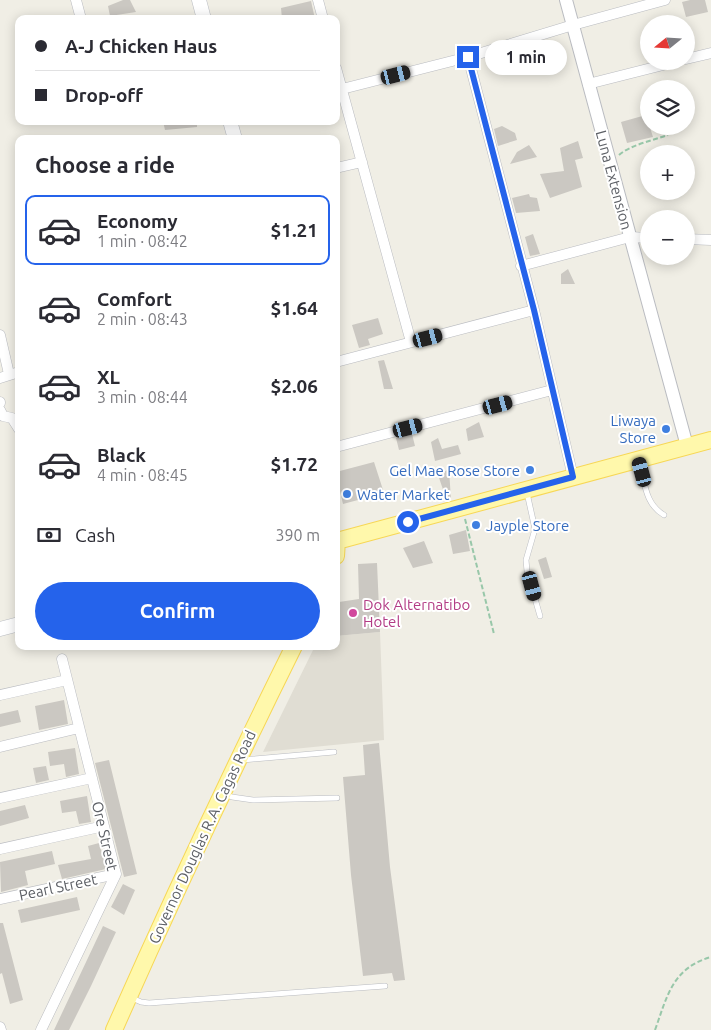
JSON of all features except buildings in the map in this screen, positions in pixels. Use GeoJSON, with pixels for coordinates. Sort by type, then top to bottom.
{"type":"FeatureCollection","features":[{"type":"Feature","properties":{"kind":"main road"},"geometry":{"type":"LineString","coordinates":[[199,0],[203,15]]}},
{"type":"Feature","properties":{"kind":"main road"},"geometry":{"type":"LineString","coordinates":[[340,539],[711,440]]}},
{"type":"Feature","properties":{"kind":"main road"},"geometry":{"type":"LineString","coordinates":[[0,629],[15,625]]}},
{"type":"Feature","properties":{"kind":"main road","name":"Governor Douglas R.A. Cagas Road"},"geometry":{"type":"LineString","coordinates":[[114,1030],[175,892],[237,760],[292,650]]}},
{"type":"Feature","properties":{"kind":"street"},"geometry":{"type":"LineString","coordinates":[[76,0],[80,15]]}},
{"type":"Feature","properties":{"kind":"street"},"geometry":{"type":"LineString","coordinates":[[318,0],[322,15]]}},
{"type":"Feature","properties":{"kind":"street","name":"Luna Extension"},"geometry":{"type":"LineString","coordinates":[[566,0],[687,446]]}},
{"type":"Feature","properties":{"kind":"street"},"geometry":{"type":"LineString","coordinates":[[342,89],[468,57],[573,25],[665,0]]}},
{"type":"Feature","properties":{"kind":"street"},"geometry":{"type":"LineString","coordinates":[[695,57],[711,53]]}},
{"type":"Feature","properties":{"kind":"street"},"geometry":{"type":"LineString","coordinates":[[468,57],[534,310],[573,477]]}},
{"type":"Feature","properties":{"kind":"street"},"geometry":{"type":"LineString","coordinates":[[588,84],[643,70]]}},
{"type":"Feature","properties":{"kind":"street"},"geometry":{"type":"LineString","coordinates":[[340,82],[410,342]]}},
{"type":"Feature","properties":{"kind":"street"},"geometry":{"type":"LineString","coordinates":[[340,167],[362,162]]}},
{"type":"Feature","properties":{"kind":"street"},"geometry":{"type":"LineString","coordinates":[[521,266],[630,237],[640,238]]}},
{"type":"Feature","properties":{"kind":"street"},"geometry":{"type":"LineString","coordinates":[[695,239],[711,240]]}},
{"type":"Feature","properties":{"kind":"street"},"geometry":{"type":"LineString","coordinates":[[340,361],[534,310]]}},
{"type":"Feature","properties":{"kind":"street"},"geometry":{"type":"LineString","coordinates":[[0,335],[9,375]]}},
{"type":"Feature","properties":{"kind":"street"},"geometry":{"type":"LineString","coordinates":[[340,446],[552,390]]}},
{"type":"Feature","properties":{"kind":"street"},"geometry":{"type":"LineString","coordinates":[[0,410],[3,416],[12,418],[15,423]]}},
{"type":"Feature","properties":{"kind":"street","name":"Ore Street"},"geometry":{"type":"LineString","coordinates":[[41,1030],[116,874],[62,659]]}},
{"type":"Feature","properties":{"kind":"street"},"geometry":{"type":"LineString","coordinates":[[0,695],[67,680]]}},
{"type":"Feature","properties":{"kind":"street"},"geometry":{"type":"LineString","coordinates":[[0,747],[79,728]]}},
{"type":"Feature","properties":{"kind":"street"},"geometry":{"type":"LineString","coordinates":[[0,798],[92,778]]}},
{"type":"Feature","properties":{"kind":"street"},"geometry":{"type":"LineString","coordinates":[[0,849],[104,826]]}},
{"type":"Feature","properties":{"kind":"street","name":"Pearl Street"},"geometry":{"type":"LineString","coordinates":[[0,900],[116,874]]}},
{"type":"Feature","properties":{"kind":"lane"},"geometry":{"type":"LineString","coordinates":[[638,460],[650,504],[664,515]]}},
{"type":"Feature","properties":{"kind":"lane"},"geometry":{"type":"LineString","coordinates":[[526,490],[535,529],[526,560],[527,571],[540,616]]}},
{"type":"Feature","properties":{"kind":"lane"},"geometry":{"type":"LineString","coordinates":[[237,760],[334,752]]}},
{"type":"Feature","properties":{"kind":"lane"},"geometry":{"type":"LineString","coordinates":[[222,793],[232,797],[253,800],[337,798]]}},
{"type":"Feature","properties":{"kind":"lane"},"geometry":{"type":"LineString","coordinates":[[129,996],[141,1002],[149,1003],[385,986]]}},
{"type":"Feature","properties":{"kind":"path"},"geometry":{"type":"LineString","coordinates":[[610,164],[623,152],[648,141],[668,136]]}},
{"type":"Feature","properties":{"kind":"path"},"geometry":{"type":"LineString","coordinates":[[462,507],[494,634]]}},
{"type":"Feature","properties":{"kind":"path"},"geometry":{"type":"LineString","coordinates":[[655,1030],[670,988],[680,974],[692,964],[711,957]]}},
{"type":"Feature","properties":{"kind":"shaded area"},"geometry":{"type":"Polygon","coordinates":[[[380,632],[384,740],[263,752],[313,650],[340,650],[340,636],[380,632]]]}},
{"type":"Feature","properties":{"kind":"place","name":"Liwaya Store"},"geometry":{"type":"Point","coordinates":[666,429]}},
{"type":"Feature","properties":{"kind":"place","name":"Gel Mae Rose Store"},"geometry":{"type":"Point","coordinates":[530,470]}},
{"type":"Feature","properties":{"kind":"place","name":"Water Market"},"geometry":{"type":"Point","coordinates":[347,494]}},
{"type":"Feature","properties":{"kind":"place","name":"Jayple Store"},"geometry":{"type":"Point","coordinates":[476,525]}},
{"type":"Feature","properties":{"kind":"place","name":"Dok Alternatibo Hotel"},"geometry":{"type":"Point","coordinates":[353,613]}},
{"type":"Feature","properties":{"kind":"route"},"geometry":{"type":"LineString","coordinates":[[408,522],[573,477],[534,310],[468,57]]}}]}
